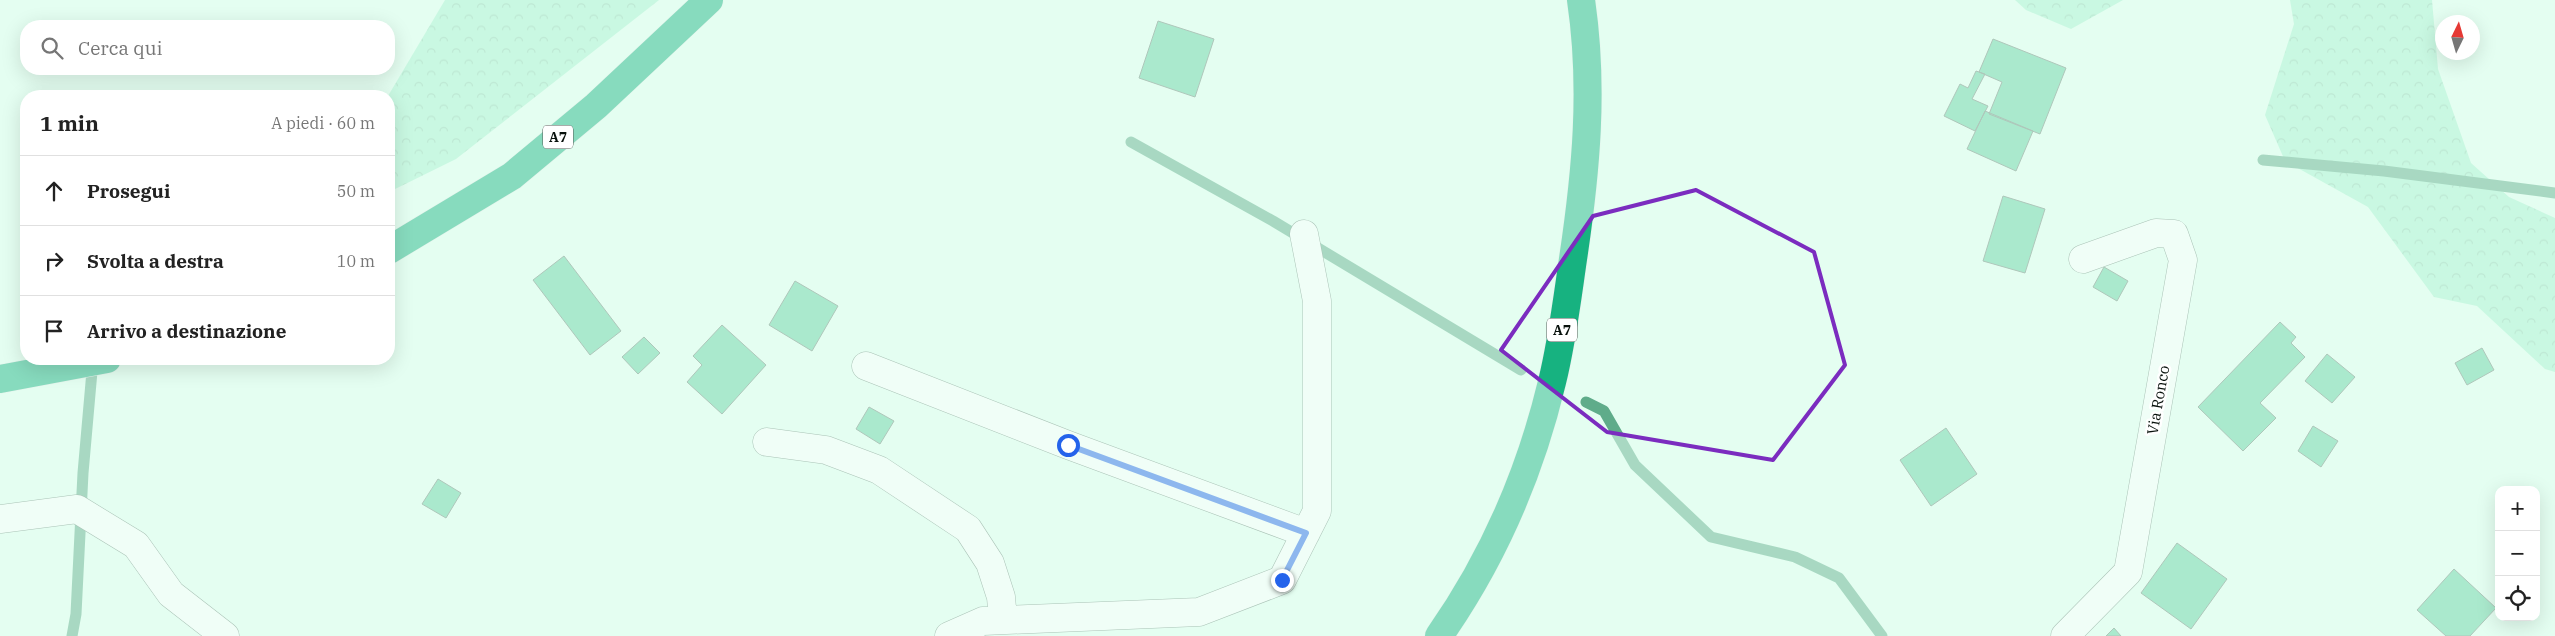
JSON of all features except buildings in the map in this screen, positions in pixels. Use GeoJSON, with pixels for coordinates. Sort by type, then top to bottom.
{"type":"FeatureCollection","features":[{"type":"Feature","properties":{"kind":"highway","name":"A7"},"geometry":{"type":"LineString","coordinates":[[395,246],[512,176],[596,106],[709,0]]}},
{"type":"Feature","properties":{"kind":"highway","name":"A7"},"geometry":{"type":"LineString","coordinates":[[1439,636],[1465,599],[1479,574],[1522,483],[1553,381],[1586,171],[1589,82],[1588,42],[1582,0]]}},
{"type":"Feature","properties":{"kind":"highway"},"geometry":{"type":"LineString","coordinates":[[0,379],[75,365]]}},
{"type":"Feature","properties":{"kind":"street","name":"Via Ronco"},"geometry":{"type":"LineString","coordinates":[[2064,636],[2128,572],[2183,260],[2174,234],[2156,233],[2083,259]]}},
{"type":"Feature","properties":{"kind":"street"},"geometry":{"type":"LineString","coordinates":[[949,636],[984,621],[1199,612],[1282,580],[1317,511],[1317,301],[1304,234]]}},
{"type":"Feature","properties":{"kind":"street"},"geometry":{"type":"LineString","coordinates":[[866,366],[1068,445],[1306,533]]}},
{"type":"Feature","properties":{"kind":"street"},"geometry":{"type":"LineString","coordinates":[[767,442],[826,450],[879,470],[968,529],[990,563],[1001,597],[1003,620]]}},
{"type":"Feature","properties":{"kind":"street"},"geometry":{"type":"LineString","coordinates":[[0,519],[77,509],[136,545],[171,594],[225,636]]}},
{"type":"Feature","properties":{"kind":"highlighted area"},"geometry":{"type":"Polygon","coordinates":[[[1696,190],[1814,252],[1845,365],[1773,460],[1607,432],[1501,350],[1593,216],[1696,190]]]}},
{"type":"Feature","properties":{"kind":"green space"},"geometry":{"type":"Polygon","coordinates":[[[445,0],[659,0],[456,159],[395,189],[395,90],[392,90],[445,0]]]}},
{"type":"Feature","properties":{"kind":"green space"},"geometry":{"type":"Polygon","coordinates":[[[2015,0],[2123,0],[2071,29],[2026,10],[2015,0]]]}},
{"type":"Feature","properties":{"kind":"green space"},"geometry":{"type":"Polygon","coordinates":[[[2290,0],[2432,0],[2435,60],[2437,60],[2438,69],[2471,163],[2509,197],[2555,218],[2555,372],[2545,369],[2477,306],[2434,297],[2368,207],[2285,161],[2265,115],[2294,24],[2290,0]]]}},
{"type":"Feature","properties":{"kind":"waterway"},"geometry":{"type":"LineString","coordinates":[[1131,142],[1273,221],[1521,370]]}},
{"type":"Feature","properties":{"kind":"waterway"},"geometry":{"type":"LineString","coordinates":[[2263,160],[2384,171],[2555,193]]}},
{"type":"Feature","properties":{"kind":"waterway"},"geometry":{"type":"LineString","coordinates":[[72,636],[76,614],[83,473],[93,365]]}},
{"type":"Feature","properties":{"kind":"waterway"},"geometry":{"type":"LineString","coordinates":[[1586,402],[1604,411],[1635,465],[1711,537],[1795,557],[1839,578],[1882,636]]}},
{"type":"Feature","properties":{"kind":"route"},"geometry":{"type":"LineString","coordinates":[[1068,445],[1306,533],[1282,580]]}}]}
